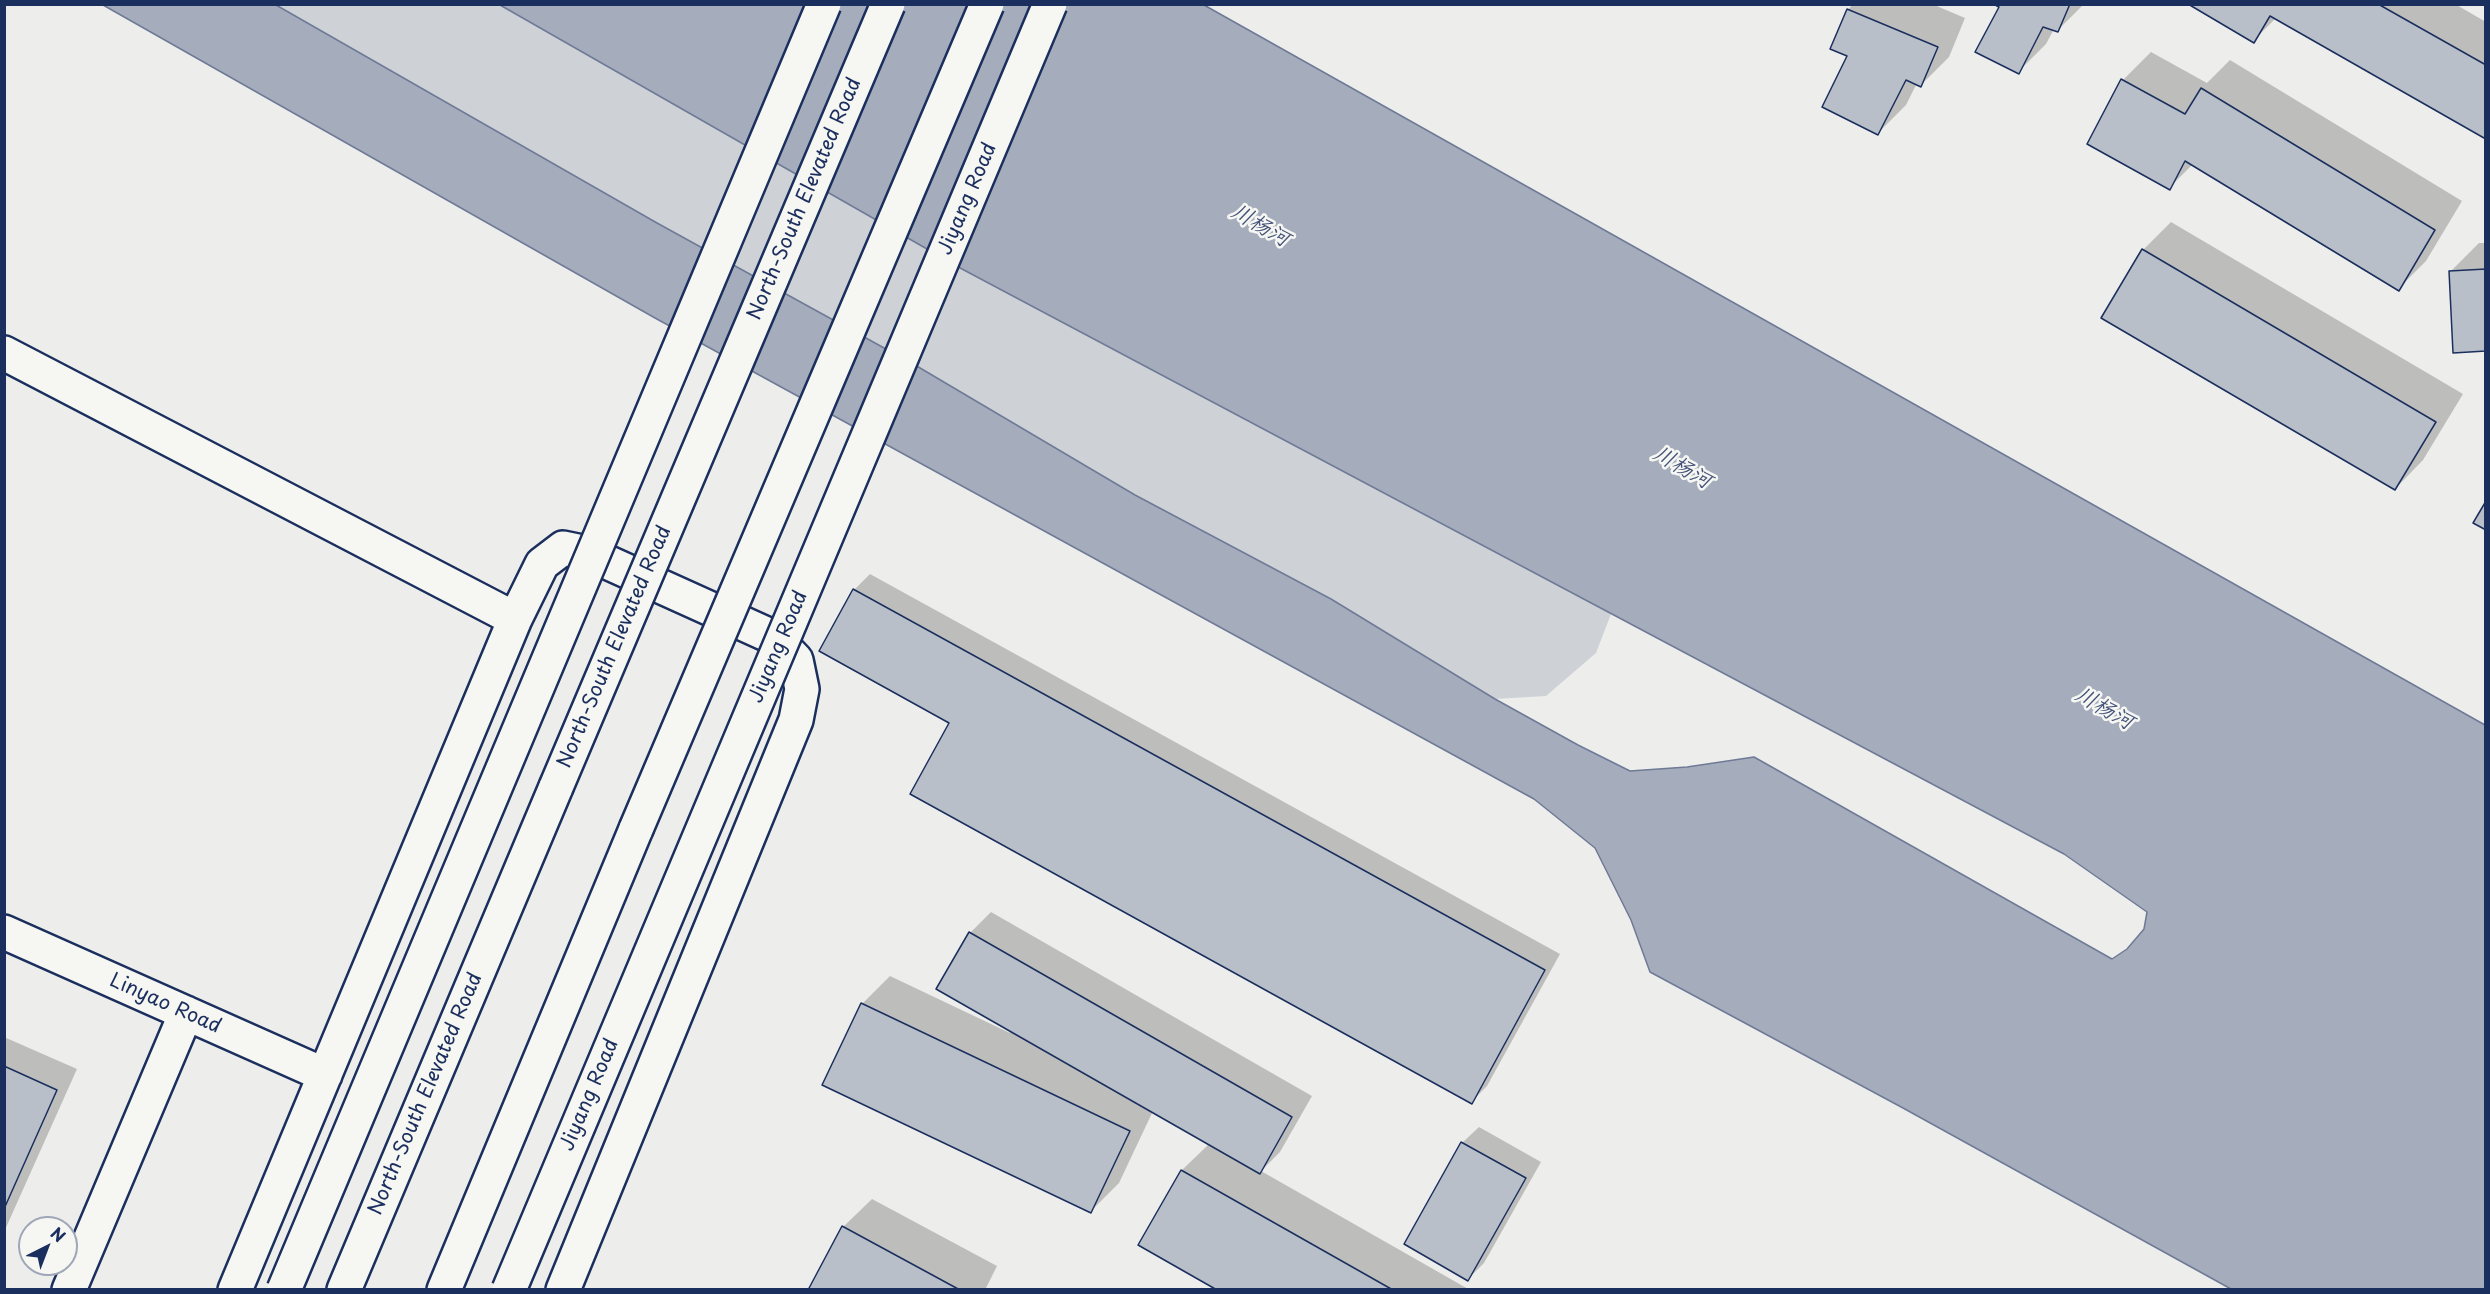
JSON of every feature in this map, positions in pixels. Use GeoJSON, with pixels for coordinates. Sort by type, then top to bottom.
{"type":"FeatureCollection","features":[{"type":"Feature","properties":{"kind":"main road"},"geometry":{"type":"LineString","coordinates":[[284,1290],[824,4]]}},
{"type":"Feature","properties":{"kind":"main road","name":"North-South Elevated Road"},"geometry":{"type":"LineString","coordinates":[[344,1290],[888,4]]}},
{"type":"Feature","properties":{"kind":"main road"},"geometry":{"type":"LineString","coordinates":[[444,1290],[636,829],[987,4]]}},
{"type":"Feature","properties":{"kind":"main road","name":"Jiyang Road"},"geometry":{"type":"LineString","coordinates":[[508,1290],[1050,4]]}},
{"type":"Feature","properties":{"kind":"main road"},"geometry":{"type":"LineString","coordinates":[[4,353],[514,619]]}},
{"type":"Feature","properties":{"kind":"main road"},"geometry":{"type":"LineString","coordinates":[[235,1290],[514,619],[542,564],[563,548],[587,553],[776,638],[796,660],[802,689],[796,720],[562,1290]]}},
{"type":"Feature","properties":{"kind":"main road","name":"Linyao Road"},"geometry":{"type":"LineString","coordinates":[[4,932],[325,1075]]}},
{"type":"Feature","properties":{"kind":"main road"},"geometry":{"type":"LineString","coordinates":[[69,1290],[186,1013]]}},
{"type":"Feature","properties":{"kind":"shaded area"},"geometry":{"type":"Polygon","coordinates":[[[276,5],[500,5],[962,269],[1611,614],[1596,653],[1546,696],[1495,699],[1331,599],[1135,495],[915,365],[657,223],[276,5]]]}},
{"type":"Feature","properties":{"kind":"water","name":"川杨河"},"geometry":{"type":"Polygon","coordinates":[[[103,5],[276,5],[657,223],[915,365],[1135,495],[1331,599],[1495,699],[1578,745],[1630,771],[1687,767],[1754,757],[2112,959],[2127,949],[2144,929],[2147,912],[2064,854],[962,269],[500,5],[1204,5],[2485,725],[2485,1289],[2231,1289],[1650,972],[1631,920],[1595,848],[1534,799],[655,318],[103,5]]]}},
{"type":"Feature","properties":{"kind":"building"},"geometry":{"type":"Polygon","coordinates":[[[1993,4],[2070,4],[2058,32],[2043,27],[2019,74],[1975,52],[1999,7],[1993,4]]]}},
{"type":"Feature","properties":{"kind":"building"},"geometry":{"type":"Polygon","coordinates":[[[2188,4],[2378,4],[2486,65],[2486,136],[2484,138],[2270,16],[2254,43],[2188,4]]]}},
{"type":"Feature","properties":{"kind":"building"},"geometry":{"type":"Polygon","coordinates":[[[1847,9],[1938,47],[1921,87],[1906,80],[1878,135],[1822,107],[1847,56],[1830,49],[1847,9]]]}},
{"type":"Feature","properties":{"kind":"building"},"geometry":{"type":"Polygon","coordinates":[[[2121,79],[2185,114],[2201,88],[2435,230],[2399,291],[2185,161],[2170,190],[2087,144],[2121,79]]]}},
{"type":"Feature","properties":{"kind":"building"},"geometry":{"type":"Polygon","coordinates":[[[2142,249],[2436,422],[2395,490],[2101,318],[2142,249]]]}},
{"type":"Feature","properties":{"kind":"building"},"geometry":{"type":"Polygon","coordinates":[[[2486,269],[2486,351],[2453,353],[2449,271],[2486,269]]]}},
{"type":"Feature","properties":{"kind":"building"},"geometry":{"type":"Polygon","coordinates":[[[2486,501],[2486,530],[2473,523],[2486,501]]]}},
{"type":"Feature","properties":{"kind":"building"},"geometry":{"type":"Polygon","coordinates":[[[853,589],[1545,970],[1472,1104],[910,794],[949,723],[819,651],[853,589]]]}},
{"type":"Feature","properties":{"kind":"building"},"geometry":{"type":"Polygon","coordinates":[[[969,932],[1292,1117],[1260,1174],[936,989],[969,932]]]}},
{"type":"Feature","properties":{"kind":"building"},"geometry":{"type":"Polygon","coordinates":[[[861,1003],[1130,1131],[1091,1213],[822,1085],[861,1003]]]}},
{"type":"Feature","properties":{"kind":"building"},"geometry":{"type":"Polygon","coordinates":[[[4,1066],[57,1090],[4,1209],[4,1066]]]}},
{"type":"Feature","properties":{"kind":"building"},"geometry":{"type":"Polygon","coordinates":[[[1461,1142],[1526,1178],[1468,1281],[1404,1244],[1461,1142]]]}},
{"type":"Feature","properties":{"kind":"building"},"geometry":{"type":"Polygon","coordinates":[[[1181,1170],[1393,1290],[1217,1290],[1138,1245],[1181,1170]]]}},
{"type":"Feature","properties":{"kind":"building"},"geometry":{"type":"Polygon","coordinates":[[[842,1226],[960,1290],[808,1290],[842,1226]]]}}]}
